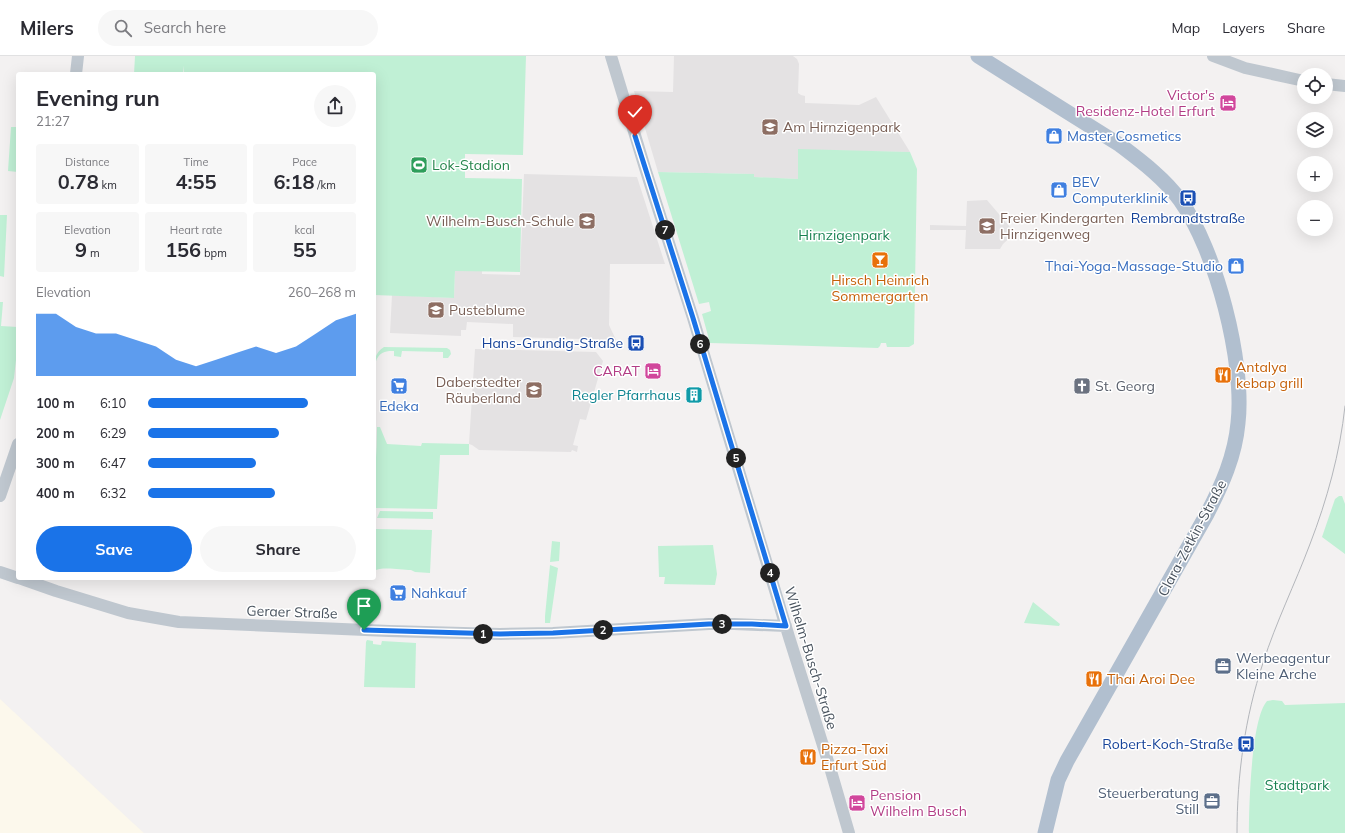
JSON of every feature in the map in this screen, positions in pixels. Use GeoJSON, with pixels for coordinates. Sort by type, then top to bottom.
{"type":"FeatureCollection","features":[{"type":"Feature","properties":{"kind":"main road","name":"Clara-Zetkin-Straße"},"geometry":{"type":"LineString","coordinates":[[978,56],[1142,161],[1181,201],[1201,235],[1220,291],[1232,335],[1238,378],[1238,424],[1234,447],[1221,488],[1066,761],[1058,780],[1045,833]]}},
{"type":"Feature","properties":{"kind":"main road","name":"Clara-Zetkin-Straße"},"geometry":{"type":"LineString","coordinates":[[989,56],[1009,75]]}},
{"type":"Feature","properties":{"kind":"street"},"geometry":{"type":"LineString","coordinates":[[76,72],[78,56]]}},
{"type":"Feature","properties":{"kind":"street","name":"Wilhelm-Busch-Straße"},"geometry":{"type":"LineString","coordinates":[[612,56],[642,161],[693,318],[849,833]]}},
{"type":"Feature","properties":{"kind":"street"},"geometry":{"type":"LineString","coordinates":[[1213,56],[1245,68],[1297,79]]}},
{"type":"Feature","properties":{"kind":"street"},"geometry":{"type":"LineString","coordinates":[[1333,85],[1345,86]]}},
{"type":"Feature","properties":{"kind":"street"},"geometry":{"type":"LineString","coordinates":[[0,496],[16,450]]}},
{"type":"Feature","properties":{"kind":"street","name":"Geraer Straße"},"geometry":{"type":"LineString","coordinates":[[0,572],[16,577]]}},
{"type":"Feature","properties":{"kind":"street","name":"Geraer Straße"},"geometry":{"type":"LineString","coordinates":[[24,580],[128,613],[179,622],[383,631],[500,634],[553,633],[709,624],[786,626]]}},
{"type":"Feature","properties":{"kind":"shaded area","name":"Am Hirnzigenpark"},"geometry":{"type":"Polygon","coordinates":[[[674,56],[793,56],[797,59],[799,64],[798,93],[805,96],[805,103],[859,105],[876,97],[910,152],[798,150],[798,179],[753,177],[753,174],[658,172],[634,91],[673,92],[674,56]]]}},
{"type":"Feature","properties":{"kind":"shaded area","name":"Wilhelm-Busch-Schule"},"geometry":{"type":"Polygon","coordinates":[[[524,174],[637,177],[665,264],[610,264],[609,325],[616,340],[513,337],[513,324],[467,322],[466,330],[461,330],[461,336],[390,333],[392,295],[454,298],[455,271],[482,271],[482,274],[520,275],[524,174]]]}},
{"type":"Feature","properties":{"kind":"shaded area","name":"Freier Kindergarten Hirnzigenweg"},"geometry":{"type":"Polygon","coordinates":[[[987,200],[1015,233],[1003,244],[1000,249],[965,249],[966,230],[930,230],[930,225],[966,226],[967,201],[987,200]]]}},
{"type":"Feature","properties":{"kind":"shaded area","name":"Daberstedter Räuberland"},"geometry":{"type":"Polygon","coordinates":[[[475,349],[596,352],[603,361],[586,420],[580,419],[573,445],[578,446],[577,452],[572,450],[571,452],[479,450],[469,444],[475,349]]]}},
{"type":"Feature","properties":{"kind":"shaded area"},"geometry":{"type":"Polygon","coordinates":[[[0,699],[133,823],[144,833],[0,833],[0,699]]]}},
{"type":"Feature","properties":{"kind":"green space"},"geometry":{"type":"Polygon","coordinates":[[[135,56],[526,56],[523,155],[465,154],[465,178],[522,179],[520,272],[455,271],[454,298],[376,295],[376,72],[184,72],[184,66],[183,72],[134,72],[135,56]]]}},
{"type":"Feature","properties":{"kind":"green space"},"geometry":{"type":"Polygon","coordinates":[[[11,127],[16,127],[16,172],[8,171],[11,127]]]}},
{"type":"Feature","properties":{"kind":"green space","name":"Hirnzigenpark"},"geometry":{"type":"Polygon","coordinates":[[[798,149],[910,152],[917,169],[914,344],[909,347],[887,347],[886,343],[881,343],[878,348],[710,343],[702,314],[711,311],[709,302],[699,304],[658,172],[754,174],[754,177],[798,179],[798,149]]]}},
{"type":"Feature","properties":{"kind":"green space"},"geometry":{"type":"Polygon","coordinates":[[[0,215],[7,215],[4,277],[0,276],[0,215]]]}},
{"type":"Feature","properties":{"kind":"green space"},"geometry":{"type":"Polygon","coordinates":[[[0,302],[3,302],[1,326],[16,327],[16,360],[14,378],[0,420],[0,302]]]}},
{"type":"Feature","properties":{"kind":"green space"},"geometry":{"type":"Polygon","coordinates":[[[384,347],[447,348],[450,350],[451,354],[448,358],[443,358],[443,352],[402,351],[401,357],[394,356],[394,351],[388,351],[380,354],[376,361],[376,356],[384,347]]]}},
{"type":"Feature","properties":{"kind":"green space"},"geometry":{"type":"Polygon","coordinates":[[[377,427],[380,427],[387,444],[421,446],[422,443],[469,444],[469,455],[440,455],[437,509],[376,508],[377,427]]]}},
{"type":"Feature","properties":{"kind":"green space"},"geometry":{"type":"Polygon","coordinates":[[[1342,496],[1345,504],[1345,554],[1322,537],[1335,499],[1342,496]]]}},
{"type":"Feature","properties":{"kind":"green space"},"geometry":{"type":"Polygon","coordinates":[[[380,511],[433,512],[433,519],[377,518],[380,511]]]}},
{"type":"Feature","properties":{"kind":"green space"},"geometry":{"type":"Polygon","coordinates":[[[376,529],[432,530],[430,573],[415,572],[411,570],[377,570],[376,529]]]}},
{"type":"Feature","properties":{"kind":"green space"},"geometry":{"type":"Polygon","coordinates":[[[552,541],[560,542],[559,561],[550,562],[552,541]]]}},
{"type":"Feature","properties":{"kind":"green space"},"geometry":{"type":"Polygon","coordinates":[[[713,545],[717,574],[715,585],[664,584],[665,577],[659,577],[658,546],[713,545]]]}},
{"type":"Feature","properties":{"kind":"green space"},"geometry":{"type":"Polygon","coordinates":[[[550,565],[558,568],[550,623],[545,623],[545,616],[550,565]]]}},
{"type":"Feature","properties":{"kind":"green space"},"geometry":{"type":"Polygon","coordinates":[[[1033,602],[1060,624],[1059,626],[1024,623],[1033,602]]]}},
{"type":"Feature","properties":{"kind":"green space"},"geometry":{"type":"Polygon","coordinates":[[[367,640],[373,641],[373,644],[381,645],[382,641],[416,643],[415,688],[364,687],[367,640]]]}},
{"type":"Feature","properties":{"kind":"green space","name":"Stadtpark"},"geometry":{"type":"Polygon","coordinates":[[[1267,701],[1282,701],[1285,705],[1345,703],[1345,833],[1249,833],[1252,764],[1257,726],[1267,701]]]}},
{"type":"Feature","properties":{"kind":"tram line"},"geometry":{"type":"LineString","coordinates":[[1237,833],[1240,768],[1251,704],[1268,648],[1322,510],[1340,441],[1345,406]]}},
{"type":"Feature","properties":{"kind":"place","name":"Victor's Residenz-Hotel Erfurt"},"geometry":{"type":"Point","coordinates":[1228,103]}},
{"type":"Feature","properties":{"kind":"place","name":"Am Hirnzigenpark"},"geometry":{"type":"Point","coordinates":[770,127]}},
{"type":"Feature","properties":{"kind":"place","name":"Master Cosmetics"},"geometry":{"type":"Point","coordinates":[1054,136]}},
{"type":"Feature","properties":{"kind":"place","name":"Lok-Stadion"},"geometry":{"type":"Point","coordinates":[419,165]}},
{"type":"Feature","properties":{"kind":"place","name":"BEV Computerklinik"},"geometry":{"type":"Point","coordinates":[1059,190]}},
{"type":"Feature","properties":{"kind":"place","name":"Rembrandtstraße"},"geometry":{"type":"Point","coordinates":[1188,198]}},
{"type":"Feature","properties":{"kind":"place","name":"Wilhelm-Busch-Schule"},"geometry":{"type":"Point","coordinates":[587,221]}},
{"type":"Feature","properties":{"kind":"place","name":"Freier Kindergarten Hirnzigenweg"},"geometry":{"type":"Point","coordinates":[987,226]}},
{"type":"Feature","properties":{"kind":"place","name":"Hirsch Heinrich Sommergarten"},"geometry":{"type":"Point","coordinates":[880,260]}},
{"type":"Feature","properties":{"kind":"place","name":"Thai-Yoga-Massage-Studio"},"geometry":{"type":"Point","coordinates":[1236,266]}},
{"type":"Feature","properties":{"kind":"place","name":"Pusteblume"},"geometry":{"type":"Point","coordinates":[436,310]}},
{"type":"Feature","properties":{"kind":"place","name":"Hans-Grundig-Straße"},"geometry":{"type":"Point","coordinates":[636,343]}},
{"type":"Feature","properties":{"kind":"place","name":"CARAT"},"geometry":{"type":"Point","coordinates":[653,371]}},
{"type":"Feature","properties":{"kind":"place","name":"Antalya kebap grill"},"geometry":{"type":"Point","coordinates":[1223,375]}},
{"type":"Feature","properties":{"kind":"place","name":"Edeka"},"geometry":{"type":"Point","coordinates":[399,386]}},
{"type":"Feature","properties":{"kind":"place","name":"St. Georg"},"geometry":{"type":"Point","coordinates":[1082,386]}},
{"type":"Feature","properties":{"kind":"place","name":"Daberstedter Räuberland"},"geometry":{"type":"Point","coordinates":[534,390]}},
{"type":"Feature","properties":{"kind":"place","name":"Regler Pfarrhaus"},"geometry":{"type":"Point","coordinates":[694,395]}},
{"type":"Feature","properties":{"kind":"place","name":"Nahkauf"},"geometry":{"type":"Point","coordinates":[398,593]}},
{"type":"Feature","properties":{"kind":"place","name":"Werbeagentur Kleine Arche"},"geometry":{"type":"Point","coordinates":[1223,666]}},
{"type":"Feature","properties":{"kind":"place","name":"Thai Aroi Dee"},"geometry":{"type":"Point","coordinates":[1094,679]}},
{"type":"Feature","properties":{"kind":"place","name":"Robert-Koch-Straße"},"geometry":{"type":"Point","coordinates":[1246,744]}},
{"type":"Feature","properties":{"kind":"place","name":"Pizza-Taxi Erfurt Süd"},"geometry":{"type":"Point","coordinates":[808,757]}},
{"type":"Feature","properties":{"kind":"place","name":"Steuerberatung Still"},"geometry":{"type":"Point","coordinates":[1212,801]}},
{"type":"Feature","properties":{"kind":"place","name":"Pension Wilhelm Busch"},"geometry":{"type":"Point","coordinates":[857,803]}},
{"type":"Feature","properties":{"kind":"route"},"geometry":{"type":"LineString","coordinates":[[364,630],[500,634],[553,633],[709,624],[786,626],[706,360],[635,136]]}}]}
